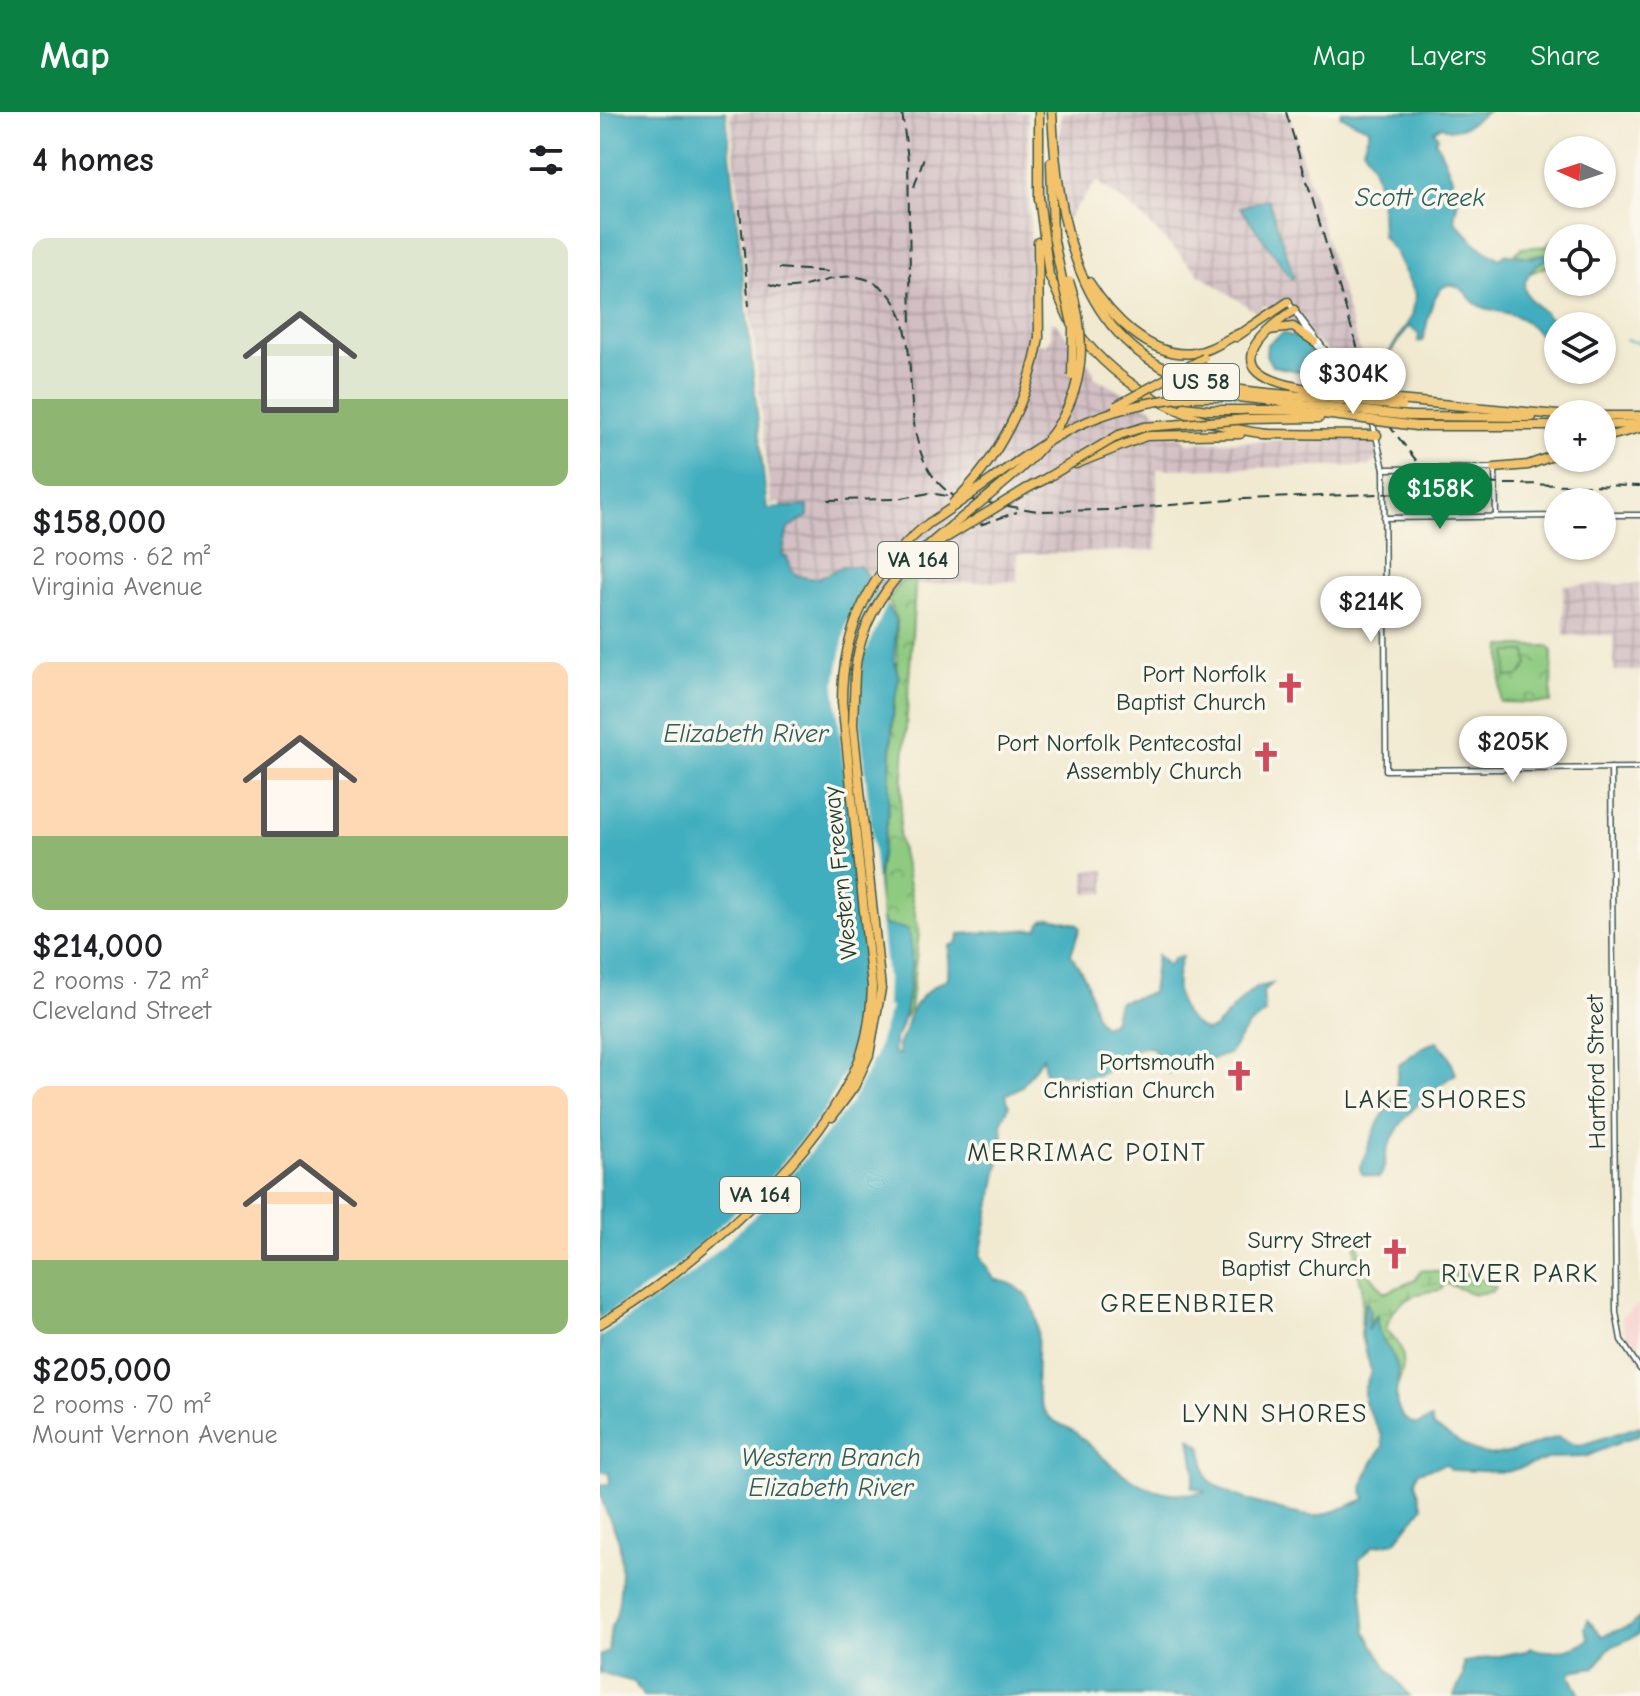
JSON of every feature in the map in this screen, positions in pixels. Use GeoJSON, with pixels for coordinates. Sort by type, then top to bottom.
{"type":"FeatureCollection","features":[{"type":"Feature","properties":{"kind":"highway","name":"US 58"},"geometry":{"type":"LineString","coordinates":[[1039,112],[1039,197],[1045,259],[1063,308],[1106,366],[1156,399],[1196,409],[1289,410],[1416,426],[1544,426]]}},
{"type":"Feature","properties":{"kind":"highway","name":"US 58"},"geometry":{"type":"LineString","coordinates":[[1053,112],[1066,229],[1080,272],[1098,308],[1121,337],[1149,360],[1201,382],[1514,418],[1544,417]]}},
{"type":"Feature","properties":{"kind":"highway"},"geometry":{"type":"LineString","coordinates":[[855,673],[868,623],[904,567],[926,544],[1022,471],[1055,430],[1070,398],[1080,364],[1080,327],[1052,226],[1053,112]]}},
{"type":"Feature","properties":{"kind":"highway"},"geometry":{"type":"LineString","coordinates":[[929,523],[971,484],[994,453],[1027,385],[1039,337],[1039,197]]}},
{"type":"Feature","properties":{"kind":"highway"},"geometry":{"type":"LineString","coordinates":[[1066,229],[1084,273],[1098,296],[1119,319],[1149,342],[1170,351],[1191,354],[1291,306]]}},
{"type":"Feature","properties":{"kind":"highway"},"geometry":{"type":"LineString","coordinates":[[1291,306],[1254,343],[1251,354],[1262,376],[1340,396]]}},
{"type":"Feature","properties":{"kind":"highway"},"geometry":{"type":"LineString","coordinates":[[1264,331],[1293,327],[1314,341]]}},
{"type":"Feature","properties":{"kind":"highway"},"geometry":{"type":"LineString","coordinates":[[1089,418],[1137,397],[1240,333]]}},
{"type":"Feature","properties":{"kind":"highway","name":"Western Freeway"},"geometry":{"type":"LineString","coordinates":[[600,1327],[688,1262],[749,1207],[810,1138],[841,1094],[859,1059],[869,1023],[872,987],[842,702],[843,665],[851,629],[873,581],[892,556],[929,523],[1038,445],[1089,418],[1189,397],[1237,397],[1409,416],[1514,418]]}},
{"type":"Feature","properties":{"kind":"highway"},"geometry":{"type":"LineString","coordinates":[[1156,399],[1229,428],[1267,434]]}},
{"type":"Feature","properties":{"kind":"highway"},"geometry":{"type":"LineString","coordinates":[[1400,403],[1544,415]]}},
{"type":"Feature","properties":{"kind":"highway"},"geometry":{"type":"LineString","coordinates":[[1616,416],[1640,416]]}},
{"type":"Feature","properties":{"kind":"highway","name":"Western Freeway"},"geometry":{"type":"LineString","coordinates":[[600,1327],[688,1268],[758,1205],[854,1087],[869,1055],[879,1014],[881,977],[853,724],[855,673],[878,610],[910,568],[944,539],[1106,442],[1144,427],[1248,419],[1356,418]]}},
{"type":"Feature","properties":{"kind":"highway"},"geometry":{"type":"LineString","coordinates":[[1616,425],[1640,426]]}},
{"type":"Feature","properties":{"kind":"highway"},"geometry":{"type":"LineString","coordinates":[[1616,434],[1640,426]]}},
{"type":"Feature","properties":{"kind":"highway"},"geometry":{"type":"LineString","coordinates":[[1043,480],[1135,439],[1161,434],[1377,435]]}},
{"type":"Feature","properties":{"kind":"highway"},"geometry":{"type":"LineString","coordinates":[[1495,468],[1528,465],[1544,459]]}},
{"type":"Feature","properties":{"kind":"street"},"geometry":{"type":"LineString","coordinates":[[1291,306],[1345,380]]}},
{"type":"Feature","properties":{"kind":"street"},"geometry":{"type":"LineString","coordinates":[[1291,306],[1345,380],[1377,435],[1384,469],[1386,770],[1640,768]]}},
{"type":"Feature","properties":{"kind":"street"},"geometry":{"type":"LineString","coordinates":[[1384,469],[1495,468],[1496,516]]}},
{"type":"Feature","properties":{"kind":"street"},"geometry":{"type":"LineString","coordinates":[[1616,515],[1640,515]]}},
{"type":"Feature","properties":{"kind":"street"},"geometry":{"type":"LineString","coordinates":[[1384,518],[1544,516]]}},
{"type":"Feature","properties":{"kind":"street","name":"Hartford Street"},"geometry":{"type":"LineString","coordinates":[[1611,768],[1616,1312],[1621,1340],[1640,1369]]}},
{"type":"Feature","properties":{"kind":"shaded area"},"geometry":{"type":"Polygon","coordinates":[[[726,112],[1028,112],[1032,343],[1046,344],[1051,337],[1051,322],[1055,322],[1094,371],[1094,377],[1154,409],[1188,443],[1363,438],[1376,447],[1377,459],[1369,466],[1157,469],[1157,550],[1017,554],[1017,581],[912,584],[902,593],[879,592],[863,569],[840,567],[824,579],[793,573],[787,557],[781,553],[788,528],[804,518],[801,505],[768,508],[726,112]]]}},
{"type":"Feature","properties":{"kind":"shaded area"},"geometry":{"type":"Polygon","coordinates":[[[1062,112],[1288,112],[1366,372],[1380,400],[1366,399],[1334,355],[1264,305],[1257,313],[1198,273],[1138,213],[1097,181],[1060,228],[1056,172],[1062,112]]]}},
{"type":"Feature","properties":{"kind":"shaded area"},"geometry":{"type":"Polygon","coordinates":[[[1640,584],[1640,671],[1614,671],[1613,635],[1564,636],[1563,585],[1640,584]]]}},
{"type":"Feature","properties":{"kind":"shaded area"},"geometry":{"type":"Polygon","coordinates":[[[1085,870],[1105,870],[1105,893],[1085,894],[1085,870]]]}},
{"type":"Feature","properties":{"kind":"shaded area"},"geometry":{"type":"Polygon","coordinates":[[[1640,1304],[1640,1362],[1628,1342],[1621,1317],[1640,1304]]]}},
{"type":"Feature","properties":{"kind":"green space"},"geometry":{"type":"Polygon","coordinates":[[[1544,246],[1544,254],[1525,258],[1516,253],[1522,248],[1544,246]]]}},
{"type":"Feature","properties":{"kind":"green space"},"geometry":{"type":"Polygon","coordinates":[[[1544,259],[1544,268],[1528,274],[1544,259]]]}},
{"type":"Feature","properties":{"kind":"green space"},"geometry":{"type":"Polygon","coordinates":[[[902,581],[915,581],[915,589],[899,837],[919,933],[910,1009],[905,1017],[902,1015],[902,929],[884,925],[880,919],[878,877],[888,799],[897,663],[897,619],[888,600],[902,581]]]}},
{"type":"Feature","properties":{"kind":"green space"},"geometry":{"type":"Polygon","coordinates":[[[1502,646],[1548,646],[1552,651],[1551,703],[1500,702],[1502,646]]]}},
{"type":"Feature","properties":{"kind":"green space"},"geometry":{"type":"Polygon","coordinates":[[[1508,652],[1526,652],[1528,665],[1519,676],[1506,677],[1508,652]]]}},
{"type":"Feature","properties":{"kind":"green space"},"geometry":{"type":"Polygon","coordinates":[[[1355,1232],[1365,1268],[1385,1293],[1415,1280],[1421,1270],[1468,1273],[1496,1287],[1491,1292],[1474,1294],[1445,1283],[1441,1290],[1413,1296],[1393,1312],[1386,1330],[1399,1345],[1403,1360],[1394,1395],[1397,1371],[1377,1334],[1373,1317],[1367,1332],[1369,1318],[1364,1303],[1363,1343],[1361,1337],[1362,1286],[1356,1266],[1355,1232]]]}},
{"type":"Feature","properties":{"kind":"water","name":"Western Branch Elizabeth River"},"geometry":{"type":"Polygon","coordinates":[[[600,112],[726,112],[767,508],[808,506],[808,516],[788,528],[782,556],[787,557],[793,573],[807,578],[819,577],[843,566],[860,566],[896,620],[894,660],[899,678],[893,709],[888,815],[878,873],[879,913],[884,925],[907,929],[910,938],[907,1004],[894,1040],[894,1054],[899,1054],[898,1044],[915,1005],[948,978],[949,946],[957,943],[960,934],[1037,929],[1043,920],[1051,918],[1077,924],[1080,928],[1071,954],[1086,980],[1097,1019],[1103,1026],[1113,1022],[1118,1002],[1152,993],[1157,955],[1168,966],[1174,958],[1182,956],[1177,978],[1178,998],[1187,1017],[1206,1031],[1215,1028],[1247,994],[1257,987],[1272,984],[1263,992],[1265,1013],[1248,1026],[1229,1054],[1181,1069],[1170,1068],[1168,1074],[1167,1067],[1159,1063],[1153,1048],[1139,1048],[1105,1072],[1090,1076],[1045,1073],[1043,1057],[1022,1086],[1006,1095],[1009,1106],[1002,1121],[1003,1144],[980,1256],[994,1279],[1011,1284],[1026,1295],[1034,1309],[1038,1342],[1038,1394],[1047,1415],[1076,1433],[1119,1471],[1149,1488],[1184,1494],[1206,1492],[1192,1487],[1195,1470],[1190,1438],[1201,1446],[1207,1477],[1225,1490],[1258,1503],[1307,1516],[1335,1511],[1365,1499],[1365,1479],[1383,1446],[1382,1436],[1364,1402],[1364,1390],[1371,1371],[1361,1332],[1366,1301],[1370,1310],[1367,1331],[1378,1313],[1378,1330],[1396,1364],[1398,1409],[1404,1418],[1416,1425],[1431,1419],[1433,1426],[1467,1447],[1487,1454],[1518,1450],[1558,1437],[1578,1446],[1640,1426],[1640,1434],[1585,1457],[1551,1458],[1507,1472],[1452,1470],[1446,1464],[1418,1472],[1415,1482],[1423,1507],[1395,1542],[1373,1546],[1359,1560],[1366,1632],[1387,1668],[1410,1696],[643,1696],[634,1682],[600,1673],[600,1656],[608,1651],[617,1609],[621,1568],[620,1545],[600,1493],[600,1485],[610,1484],[609,1472],[600,1472],[600,112]]]}},
{"type":"Feature","properties":{"kind":"water","name":"Scott Creek"},"geometry":{"type":"Polygon","coordinates":[[[1341,112],[1487,112],[1465,127],[1449,130],[1442,126],[1434,131],[1438,136],[1435,141],[1458,195],[1455,221],[1476,244],[1500,259],[1506,254],[1532,258],[1544,255],[1544,261],[1530,272],[1524,288],[1529,298],[1544,312],[1544,338],[1520,318],[1478,305],[1460,288],[1451,285],[1443,287],[1432,303],[1423,341],[1418,342],[1419,334],[1409,326],[1382,364],[1412,316],[1416,295],[1395,252],[1382,236],[1377,179],[1363,148],[1370,129],[1340,116],[1341,112]]]}},
{"type":"Feature","properties":{"kind":"water"},"geometry":{"type":"Polygon","coordinates":[[[1268,199],[1294,276],[1292,279],[1240,207],[1268,199]]]}},
{"type":"Feature","properties":{"kind":"water"},"geometry":{"type":"Polygon","coordinates":[[[1283,333],[1302,339],[1325,374],[1272,366],[1266,355],[1267,344],[1283,333]]]}},
{"type":"Feature","properties":{"kind":"water"},"geometry":{"type":"Polygon","coordinates":[[[1437,1041],[1448,1054],[1456,1074],[1435,1088],[1407,1115],[1388,1148],[1379,1178],[1362,1174],[1360,1168],[1377,1125],[1395,1095],[1399,1065],[1421,1048],[1437,1041]]]}},
{"type":"Feature","properties":{"kind":"water"},"geometry":{"type":"Polygon","coordinates":[[[1640,1617],[1639,1634],[1609,1648],[1595,1667],[1571,1671],[1571,1678],[1581,1696],[1454,1696],[1463,1676],[1464,1662],[1526,1651],[1530,1647],[1544,1651],[1568,1648],[1589,1639],[1585,1628],[1588,1620],[1602,1636],[1630,1626],[1640,1617]]]}},
{"type":"Feature","properties":{"kind":"pier"},"geometry":{"type":"Polygon","coordinates":[[[727,112],[730,112],[771,504],[780,503],[780,507],[768,508],[727,112]]]}},
{"type":"Feature","properties":{"kind":"pier"},"geometry":{"type":"Polygon","coordinates":[[[871,573],[878,584],[853,643],[847,693],[848,704],[856,642],[881,587],[889,600],[863,658],[858,703],[887,978],[886,1006],[890,1007],[876,1054],[851,1104],[765,1206],[693,1273],[600,1337],[600,1319],[683,1261],[771,1177],[824,1112],[858,1046],[866,1008],[867,980],[835,686],[846,625],[871,573]]]}},
{"type":"Feature","properties":{"kind":"waterway"},"geometry":{"type":"LineString","coordinates":[[1626,340],[1640,343]]}},
{"type":"Feature","properties":{"kind":"railway"},"geometry":{"type":"LineString","coordinates":[[902,112],[908,160],[911,327]]}},
{"type":"Feature","properties":{"kind":"railway"},"geometry":{"type":"LineString","coordinates":[[1286,112],[1370,389]]}},
{"type":"Feature","properties":{"kind":"railway"},"geometry":{"type":"LineString","coordinates":[[914,187],[924,157]]}},
{"type":"Feature","properties":{"kind":"railway"},"geometry":{"type":"LineString","coordinates":[[740,210],[749,306]]}},
{"type":"Feature","properties":{"kind":"railway"},"geometry":{"type":"LineString","coordinates":[[779,268],[831,272]]}},
{"type":"Feature","properties":{"kind":"railway"},"geometry":{"type":"LineString","coordinates":[[769,285],[796,288],[848,276],[875,283],[894,301],[904,325],[909,354],[913,417],[919,448],[932,475],[954,496]]}},
{"type":"Feature","properties":{"kind":"railway"},"geometry":{"type":"LineString","coordinates":[[1387,423],[1423,469],[1448,483],[1640,486]]}},
{"type":"Feature","properties":{"kind":"railway"},"geometry":{"type":"LineString","coordinates":[[828,500],[896,499],[930,493],[1037,511],[1110,510],[1244,499],[1455,491],[1486,486]]}},
{"type":"Feature","properties":{"kind":"railway"},"geometry":{"type":"LineString","coordinates":[[980,525],[1017,512]]}},
{"type":"Feature","properties":{"kind":"place","name":"Port Norfolk Baptist Church"},"geometry":{"type":"Point","coordinates":[1290,688]}},
{"type":"Feature","properties":{"kind":"place","name":"Port Norfolk Pentecostal Assembly Church"},"geometry":{"type":"Point","coordinates":[1266,757]}},
{"type":"Feature","properties":{"kind":"place","name":"Portsmouth Christian Church"},"geometry":{"type":"Point","coordinates":[1239,1076]}},
{"type":"Feature","properties":{"kind":"place","name":"Surry Street Baptist Church"},"geometry":{"type":"Point","coordinates":[1395,1254]}},
{"type":"Feature","properties":{"kind":"district","name":"LAKE SHORES"},"geometry":{"type":"Point","coordinates":[1436,1100]}},
{"type":"Feature","properties":{"kind":"district","name":"MERRIMAC POINT"},"geometry":{"type":"Point","coordinates":[1087,1153]}},
{"type":"Feature","properties":{"kind":"district","name":"RIVER PARK"},"geometry":{"type":"Point","coordinates":[1520,1274]}},
{"type":"Feature","properties":{"kind":"district","name":"GREENBRIER"},"geometry":{"type":"Point","coordinates":[1188,1304]}},
{"type":"Feature","properties":{"kind":"district","name":"LYNN SHORES"},"geometry":{"type":"Point","coordinates":[1275,1414]}},
{"type":"Feature","properties":{"kind":"water label","name":"Elizabeth River"},"geometry":{"type":"Point","coordinates":[746,734]}}]}
